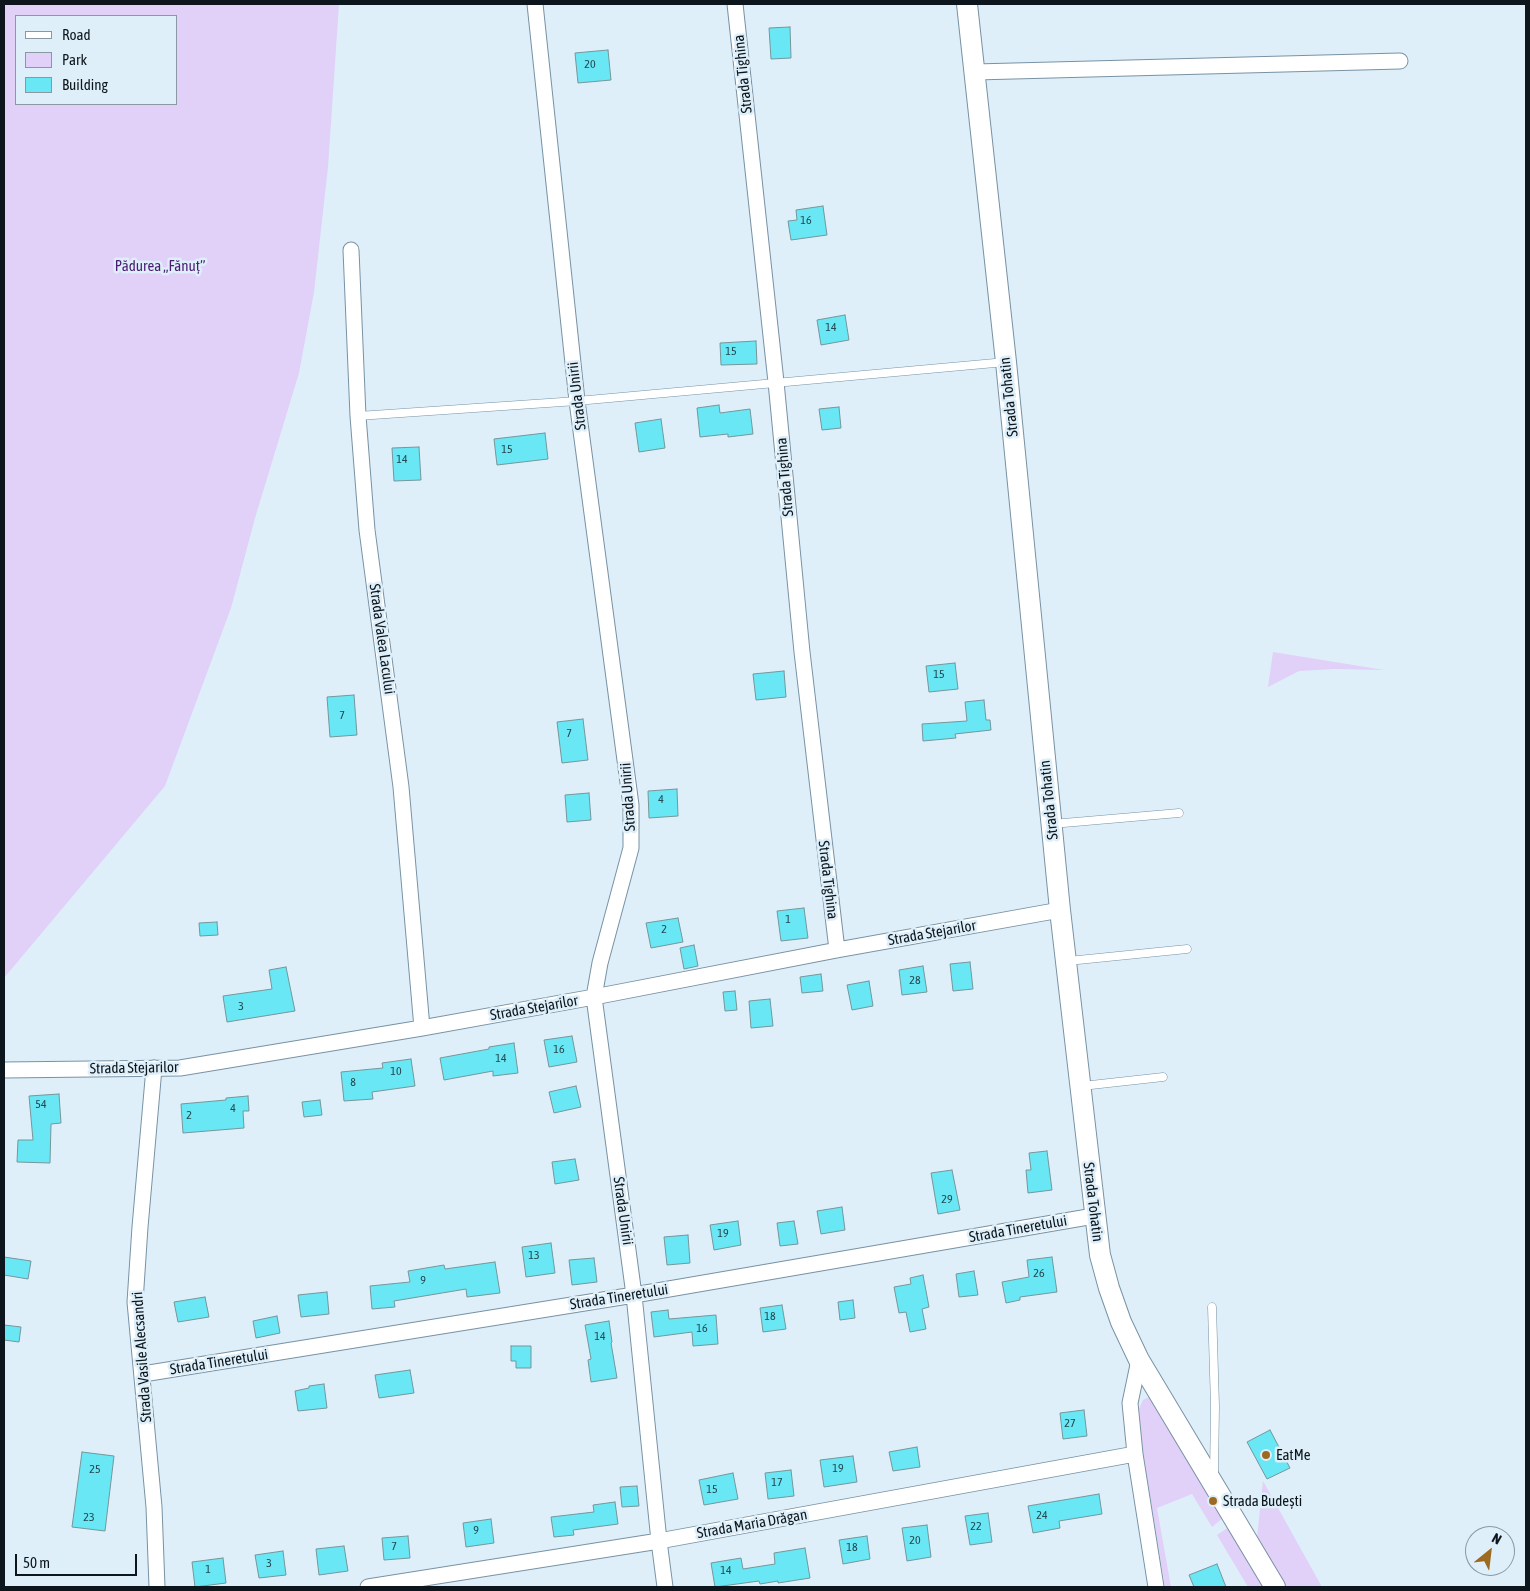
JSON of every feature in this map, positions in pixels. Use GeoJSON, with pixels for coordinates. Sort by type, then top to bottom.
{"type":"FeatureCollection","features":[{"type":"Feature","properties":{"kind":"street","name":"Strada Unirii"},"geometry":{"type":"LineString","coordinates":[[535,4],[577,401],[631,805],[631,848],[600,963],[594,997],[634,1295],[665,1587]]}},
{"type":"Feature","properties":{"kind":"street","name":"Strada Tighina"},"geometry":{"type":"LineString","coordinates":[[735,4],[776,382],[802,652],[837,950]]}},
{"type":"Feature","properties":{"kind":"street","name":"Strada Tohatin"},"geometry":{"type":"LineString","coordinates":[[967,4],[1006,362],[1060,910],[1094,1216],[1100,1255],[1109,1288],[1121,1322],[1139,1360]]}},
{"type":"Feature","properties":{"kind":"street"},"geometry":{"type":"LineString","coordinates":[[975,72],[1400,61]]}},
{"type":"Feature","properties":{"kind":"street","name":"Strada Valea Lacului"},"geometry":{"type":"LineString","coordinates":[[350,250],[358,416],[367,530],[401,787],[422,1028]]}},
{"type":"Feature","properties":{"kind":"street","name":"Strada Stejarilor"},"geometry":{"type":"LineString","coordinates":[[4,1070],[180,1068],[422,1028],[1060,910]]}},
{"type":"Feature","properties":{"kind":"street","name":"Strada Vasile Alecsandri"},"geometry":{"type":"LineString","coordinates":[[154,1068],[135,1302],[154,1507],[157,1587]]}},
{"type":"Feature","properties":{"kind":"street","name":"Strada Tineretului"},"geometry":{"type":"LineString","coordinates":[[143,1374],[634,1295],[1094,1216]]}},
{"type":"Feature","properties":{"kind":"street"},"geometry":{"type":"LineString","coordinates":[[1139,1360],[1130,1403],[1135,1454],[1156,1587]]}},
{"type":"Feature","properties":{"kind":"street"},"geometry":{"type":"LineString","coordinates":[[1139,1360],[1275,1587]]}},
{"type":"Feature","properties":{"kind":"street","name":"Strada Maria Drăgan"},"geometry":{"type":"LineString","coordinates":[[368,1587],[659,1541],[1135,1454]]}},
{"type":"Feature","properties":{"kind":"lane"},"geometry":{"type":"LineString","coordinates":[[358,416],[577,401],[1006,362]]}},
{"type":"Feature","properties":{"kind":"lane"},"geometry":{"type":"LineString","coordinates":[[1052,824],[1179,813]]}},
{"type":"Feature","properties":{"kind":"lane"},"geometry":{"type":"LineString","coordinates":[[1066,961],[1187,949]]}},
{"type":"Feature","properties":{"kind":"lane"},"geometry":{"type":"LineString","coordinates":[[1080,1086],[1163,1077]]}},
{"type":"Feature","properties":{"kind":"lane"},"geometry":{"type":"LineString","coordinates":[[1212,1307],[1215,1406],[1214,1485]]}},
{"type":"Feature","properties":{"kind":"green space","name":"Pădurea „Fănuț”"},"geometry":{"type":"Polygon","coordinates":[[[4,4],[339,4],[328,167],[314,292],[299,373],[255,518],[231,608],[165,786],[4,978],[4,4]]]}},
{"type":"Feature","properties":{"kind":"green space"},"geometry":{"type":"Polygon","coordinates":[[[1273,652],[1384,670],[1335,669],[1299,671],[1268,687],[1273,652]]]}},
{"type":"Feature","properties":{"kind":"green space"},"geometry":{"type":"Polygon","coordinates":[[[1149,1397],[1155,1400],[1223,1518],[1212,1527],[1192,1494],[1157,1508],[1171,1587],[1165,1587],[1143,1454],[1139,1409],[1143,1400],[1149,1397]]]}},
{"type":"Feature","properties":{"kind":"green space"},"geometry":{"type":"Polygon","coordinates":[[[1263,1481],[1322,1587],[1286,1587],[1257,1538],[1263,1481]]]}},
{"type":"Feature","properties":{"kind":"green space"},"geometry":{"type":"Polygon","coordinates":[[[1229,1527],[1264,1587],[1248,1587],[1217,1535],[1229,1527]]]}},
{"type":"Feature","properties":{"kind":"building"},"geometry":{"type":"Polygon","coordinates":[[[790,27],[791,58],[771,59],[769,28],[790,27]]]}},
{"type":"Feature","properties":{"kind":"building"},"geometry":{"type":"Polygon","coordinates":[[[608,50],[611,80],[578,83],[575,53],[608,50]]]}},
{"type":"Feature","properties":{"kind":"building"},"geometry":{"type":"Polygon","coordinates":[[[823,206],[827,235],[791,240],[788,221],[797,220],[796,210],[823,206]]]}},
{"type":"Feature","properties":{"kind":"building"},"geometry":{"type":"Polygon","coordinates":[[[845,315],[849,340],[821,345],[817,320],[845,315]]]}},
{"type":"Feature","properties":{"kind":"building"},"geometry":{"type":"Polygon","coordinates":[[[756,341],[757,364],[721,365],[720,343],[756,341]]]}},
{"type":"Feature","properties":{"kind":"building"},"geometry":{"type":"Polygon","coordinates":[[[719,405],[720,413],[750,409],[753,434],[728,437],[728,434],[700,437],[697,408],[719,405]]]}},
{"type":"Feature","properties":{"kind":"building"},"geometry":{"type":"Polygon","coordinates":[[[839,407],[841,428],[822,430],[819,409],[839,407]]]}},
{"type":"Feature","properties":{"kind":"building"},"geometry":{"type":"Polygon","coordinates":[[[661,419],[665,448],[639,452],[635,423],[661,419]]]}},
{"type":"Feature","properties":{"kind":"building"},"geometry":{"type":"Polygon","coordinates":[[[545,433],[548,459],[497,465],[494,439],[545,433]]]}},
{"type":"Feature","properties":{"kind":"building"},"geometry":{"type":"Polygon","coordinates":[[[419,447],[421,480],[394,481],[392,448],[419,447]]]}},
{"type":"Feature","properties":{"kind":"building"},"geometry":{"type":"Polygon","coordinates":[[[955,663],[958,689],[929,692],[926,666],[955,663]]]}},
{"type":"Feature","properties":{"kind":"building"},"geometry":{"type":"Polygon","coordinates":[[[784,671],[786,697],[756,700],[753,674],[784,671]]]}},
{"type":"Feature","properties":{"kind":"building"},"geometry":{"type":"Polygon","coordinates":[[[354,695],[357,735],[330,737],[327,697],[354,695]]]}},
{"type":"Feature","properties":{"kind":"building"},"geometry":{"type":"Polygon","coordinates":[[[984,700],[986,720],[990,720],[991,730],[955,734],[956,738],[923,741],[922,724],[967,721],[965,702],[984,700]]]}},
{"type":"Feature","properties":{"kind":"building"},"geometry":{"type":"Polygon","coordinates":[[[583,719],[588,760],[562,763],[557,722],[583,719]]]}},
{"type":"Feature","properties":{"kind":"building"},"geometry":{"type":"Polygon","coordinates":[[[677,789],[678,816],[649,818],[648,791],[677,789]]]}},
{"type":"Feature","properties":{"kind":"building"},"geometry":{"type":"Polygon","coordinates":[[[589,793],[591,820],[567,822],[565,795],[589,793]]]}},
{"type":"Feature","properties":{"kind":"building"},"geometry":{"type":"Polygon","coordinates":[[[804,908],[808,938],[781,941],[777,911],[804,908]]]}},
{"type":"Feature","properties":{"kind":"building"},"geometry":{"type":"Polygon","coordinates":[[[678,918],[683,942],[651,948],[646,923],[678,918]]]}},
{"type":"Feature","properties":{"kind":"building"},"geometry":{"type":"Polygon","coordinates":[[[217,922],[218,935],[200,936],[199,923],[217,922]]]}},
{"type":"Feature","properties":{"kind":"building"},"geometry":{"type":"Polygon","coordinates":[[[694,945],[698,966],[684,969],[680,948],[694,945]]]}},
{"type":"Feature","properties":{"kind":"building"},"geometry":{"type":"Polygon","coordinates":[[[970,962],[973,989],[953,991],[950,964],[970,962]]]}},
{"type":"Feature","properties":{"kind":"building"},"geometry":{"type":"Polygon","coordinates":[[[923,966],[927,992],[902,995],[899,970],[923,966]]]}},
{"type":"Feature","properties":{"kind":"building"},"geometry":{"type":"Polygon","coordinates":[[[286,967],[295,1011],[227,1022],[223,996],[272,989],[269,970],[286,967]]]}},
{"type":"Feature","properties":{"kind":"building"},"geometry":{"type":"Polygon","coordinates":[[[821,974],[823,991],[802,993],[800,977],[821,974]]]}},
{"type":"Feature","properties":{"kind":"building"},"geometry":{"type":"Polygon","coordinates":[[[869,981],[873,1006],[852,1010],[847,985],[869,981]]]}},
{"type":"Feature","properties":{"kind":"building"},"geometry":{"type":"Polygon","coordinates":[[[735,991],[737,1010],[725,1011],[723,992],[735,991]]]}},
{"type":"Feature","properties":{"kind":"building"},"geometry":{"type":"Polygon","coordinates":[[[770,999],[773,1026],[751,1028],[749,1001],[770,999]]]}},
{"type":"Feature","properties":{"kind":"building"},"geometry":{"type":"Polygon","coordinates":[[[572,1036],[577,1062],[549,1067],[544,1040],[572,1036]]]}},
{"type":"Feature","properties":{"kind":"building"},"geometry":{"type":"Polygon","coordinates":[[[514,1043],[518,1073],[493,1076],[493,1071],[444,1080],[440,1058],[514,1043]]]}},
{"type":"Feature","properties":{"kind":"building"},"geometry":{"type":"Polygon","coordinates":[[[411,1059],[415,1086],[372,1092],[373,1099],[344,1101],[341,1072],[383,1068],[382,1063],[411,1059]]]}},
{"type":"Feature","properties":{"kind":"building"},"geometry":{"type":"Polygon","coordinates":[[[576,1086],[581,1107],[554,1113],[549,1092],[576,1086]]]}},
{"type":"Feature","properties":{"kind":"building"},"geometry":{"type":"Polygon","coordinates":[[[59,1094],[61,1123],[51,1124],[50,1163],[17,1162],[18,1140],[33,1140],[29,1096],[59,1094]]]}},
{"type":"Feature","properties":{"kind":"building"},"geometry":{"type":"Polygon","coordinates":[[[248,1096],[249,1111],[243,1111],[244,1128],[183,1133],[181,1104],[248,1096]]]}},
{"type":"Feature","properties":{"kind":"building"},"geometry":{"type":"Polygon","coordinates":[[[320,1100],[322,1115],[304,1117],[302,1102],[320,1100]]]}},
{"type":"Feature","properties":{"kind":"building"},"geometry":{"type":"Polygon","coordinates":[[[1047,1151],[1052,1190],[1028,1193],[1026,1170],[1031,1170],[1029,1153],[1047,1151]]]}},
{"type":"Feature","properties":{"kind":"building"},"geometry":{"type":"Polygon","coordinates":[[[575,1159],[579,1180],[555,1184],[552,1162],[575,1159]]]}},
{"type":"Feature","properties":{"kind":"building"},"geometry":{"type":"Polygon","coordinates":[[[952,1170],[960,1210],[938,1214],[931,1173],[952,1170]]]}},
{"type":"Feature","properties":{"kind":"building"},"geometry":{"type":"Polygon","coordinates":[[[842,1207],[845,1230],[821,1234],[817,1211],[842,1207]]]}},
{"type":"Feature","properties":{"kind":"building"},"geometry":{"type":"Polygon","coordinates":[[[738,1221],[741,1245],[714,1250],[710,1225],[738,1221]]]}},
{"type":"Feature","properties":{"kind":"building"},"geometry":{"type":"Polygon","coordinates":[[[794,1221],[798,1244],[780,1246],[777,1223],[794,1221]]]}},
{"type":"Feature","properties":{"kind":"building"},"geometry":{"type":"Polygon","coordinates":[[[688,1235],[690,1263],[667,1265],[664,1237],[688,1235]]]}},
{"type":"Feature","properties":{"kind":"building"},"geometry":{"type":"Polygon","coordinates":[[[551,1243],[555,1273],[526,1277],[522,1247],[551,1243]]]}},
{"type":"Feature","properties":{"kind":"building"},"geometry":{"type":"Polygon","coordinates":[[[4,1257],[31,1261],[28,1279],[4,1275],[4,1257]]]}},
{"type":"Feature","properties":{"kind":"building"},"geometry":{"type":"Polygon","coordinates":[[[1052,1257],[1057,1292],[1020,1297],[1020,1300],[1006,1303],[1002,1282],[1029,1277],[1027,1260],[1052,1257]]]}},
{"type":"Feature","properties":{"kind":"building"},"geometry":{"type":"Polygon","coordinates":[[[594,1258],[597,1282],[572,1285],[569,1260],[594,1258]]]}},
{"type":"Feature","properties":{"kind":"building"},"geometry":{"type":"Polygon","coordinates":[[[495,1262],[500,1293],[467,1297],[466,1289],[394,1301],[395,1307],[372,1309],[370,1286],[410,1282],[408,1271],[444,1265],[445,1269],[495,1262]]]}},
{"type":"Feature","properties":{"kind":"building"},"geometry":{"type":"Polygon","coordinates":[[[974,1271],[978,1295],[959,1297],[956,1274],[974,1271]]]}},
{"type":"Feature","properties":{"kind":"building"},"geometry":{"type":"Polygon","coordinates":[[[923,1275],[929,1307],[922,1309],[926,1329],[910,1332],[906,1312],[899,1313],[894,1287],[911,1284],[910,1278],[923,1275]]]}},
{"type":"Feature","properties":{"kind":"building"},"geometry":{"type":"Polygon","coordinates":[[[327,1292],[329,1314],[301,1317],[298,1295],[327,1292]]]}},
{"type":"Feature","properties":{"kind":"building"},"geometry":{"type":"Polygon","coordinates":[[[205,1297],[209,1317],[178,1322],[174,1302],[205,1297]]]}},
{"type":"Feature","properties":{"kind":"building"},"geometry":{"type":"Polygon","coordinates":[[[853,1300],[855,1318],[840,1320],[838,1302],[853,1300]]]}},
{"type":"Feature","properties":{"kind":"building"},"geometry":{"type":"Polygon","coordinates":[[[782,1305],[786,1329],[763,1332],[760,1308],[782,1305]]]}},
{"type":"Feature","properties":{"kind":"building"},"geometry":{"type":"Polygon","coordinates":[[[668,1310],[669,1319],[716,1315],[718,1344],[693,1346],[692,1332],[654,1337],[651,1312],[668,1310]]]}},
{"type":"Feature","properties":{"kind":"building"},"geometry":{"type":"Polygon","coordinates":[[[277,1316],[280,1333],[256,1338],[253,1321],[277,1316]]]}},
{"type":"Feature","properties":{"kind":"building"},"geometry":{"type":"Polygon","coordinates":[[[609,1321],[617,1378],[591,1382],[588,1360],[591,1359],[585,1325],[609,1321]]]}},
{"type":"Feature","properties":{"kind":"building"},"geometry":{"type":"Polygon","coordinates":[[[4,1325],[21,1327],[19,1342],[4,1340],[4,1325]]]}},
{"type":"Feature","properties":{"kind":"building"},"geometry":{"type":"Polygon","coordinates":[[[511,1346],[531,1346],[531,1368],[516,1368],[516,1361],[511,1361],[511,1346]]]}},
{"type":"Feature","properties":{"kind":"building"},"geometry":{"type":"Polygon","coordinates":[[[410,1370],[414,1393],[379,1398],[375,1375],[410,1370]]]}},
{"type":"Feature","properties":{"kind":"building"},"geometry":{"type":"Polygon","coordinates":[[[324,1384],[327,1408],[298,1411],[295,1391],[309,1388],[309,1386],[324,1384]]]}},
{"type":"Feature","properties":{"kind":"building"},"geometry":{"type":"Polygon","coordinates":[[[1084,1410],[1087,1436],[1063,1439],[1060,1413],[1084,1410]]]}},
{"type":"Feature","properties":{"kind":"building"},"geometry":{"type":"Polygon","coordinates":[[[1270,1430],[1290,1468],[1267,1479],[1247,1442],[1270,1430]]]}},
{"type":"Feature","properties":{"kind":"building"},"geometry":{"type":"Polygon","coordinates":[[[917,1447],[920,1467],[893,1471],[889,1452],[917,1447]]]}},
{"type":"Feature","properties":{"kind":"building"},"geometry":{"type":"Polygon","coordinates":[[[82,1452],[114,1456],[105,1531],[72,1527],[82,1452]]]}},
{"type":"Feature","properties":{"kind":"building"},"geometry":{"type":"Polygon","coordinates":[[[853,1456],[857,1482],[824,1487],[820,1460],[853,1456]]]}},
{"type":"Feature","properties":{"kind":"building"},"geometry":{"type":"Polygon","coordinates":[[[791,1470],[794,1496],[768,1499],[765,1473],[791,1470]]]}},
{"type":"Feature","properties":{"kind":"building"},"geometry":{"type":"Polygon","coordinates":[[[733,1473],[738,1499],[704,1505],[699,1480],[733,1473]]]}},
{"type":"Feature","properties":{"kind":"building"},"geometry":{"type":"Polygon","coordinates":[[[637,1486],[639,1506],[622,1507],[620,1487],[637,1486]]]}},
{"type":"Feature","properties":{"kind":"building"},"geometry":{"type":"Polygon","coordinates":[[[1099,1494],[1102,1514],[1059,1521],[1060,1528],[1033,1533],[1028,1506],[1099,1494]]]}},
{"type":"Feature","properties":{"kind":"building"},"geometry":{"type":"Polygon","coordinates":[[[615,1502],[618,1524],[573,1530],[574,1535],[554,1537],[551,1517],[594,1512],[593,1505],[615,1502]]]}},
{"type":"Feature","properties":{"kind":"building"},"geometry":{"type":"Polygon","coordinates":[[[988,1513],[992,1542],[970,1545],[965,1516],[988,1513]]]}},
{"type":"Feature","properties":{"kind":"building"},"geometry":{"type":"Polygon","coordinates":[[[491,1519],[494,1543],[466,1547],[463,1523],[491,1519]]]}},
{"type":"Feature","properties":{"kind":"building"},"geometry":{"type":"Polygon","coordinates":[[[927,1525],[931,1557],[907,1561],[902,1528],[927,1525]]]}},
{"type":"Feature","properties":{"kind":"building"},"geometry":{"type":"Polygon","coordinates":[[[408,1536],[410,1558],[384,1560],[382,1538],[408,1536]]]}},
{"type":"Feature","properties":{"kind":"building"},"geometry":{"type":"Polygon","coordinates":[[[867,1536],[870,1559],[843,1564],[839,1540],[867,1536]]]}},
{"type":"Feature","properties":{"kind":"building"},"geometry":{"type":"Polygon","coordinates":[[[344,1546],[348,1571],[319,1575],[316,1549],[344,1546]]]}},
{"type":"Feature","properties":{"kind":"building"},"geometry":{"type":"Polygon","coordinates":[[[805,1548],[810,1578],[778,1583],[778,1581],[760,1584],[759,1581],[715,1587],[711,1563],[741,1558],[743,1569],[775,1564],[774,1553],[805,1548]]]}},
{"type":"Feature","properties":{"kind":"building"},"geometry":{"type":"Polygon","coordinates":[[[283,1551],[286,1575],[259,1578],[255,1555],[283,1551]]]}},
{"type":"Feature","properties":{"kind":"building"},"geometry":{"type":"Polygon","coordinates":[[[223,1558],[226,1583],[195,1587],[192,1562],[223,1558]]]}},
{"type":"Feature","properties":{"kind":"building"},"geometry":{"type":"Polygon","coordinates":[[[1217,1564],[1226,1587],[1194,1587],[1189,1575],[1217,1564]]]}},
{"type":"Feature","properties":{"kind":"place","name":"EatMe"},"geometry":{"type":"Point","coordinates":[1266,1455]}},
{"type":"Feature","properties":{"kind":"place","name":"Strada Budești"},"geometry":{"type":"Point","coordinates":[1213,1501]}}]}
